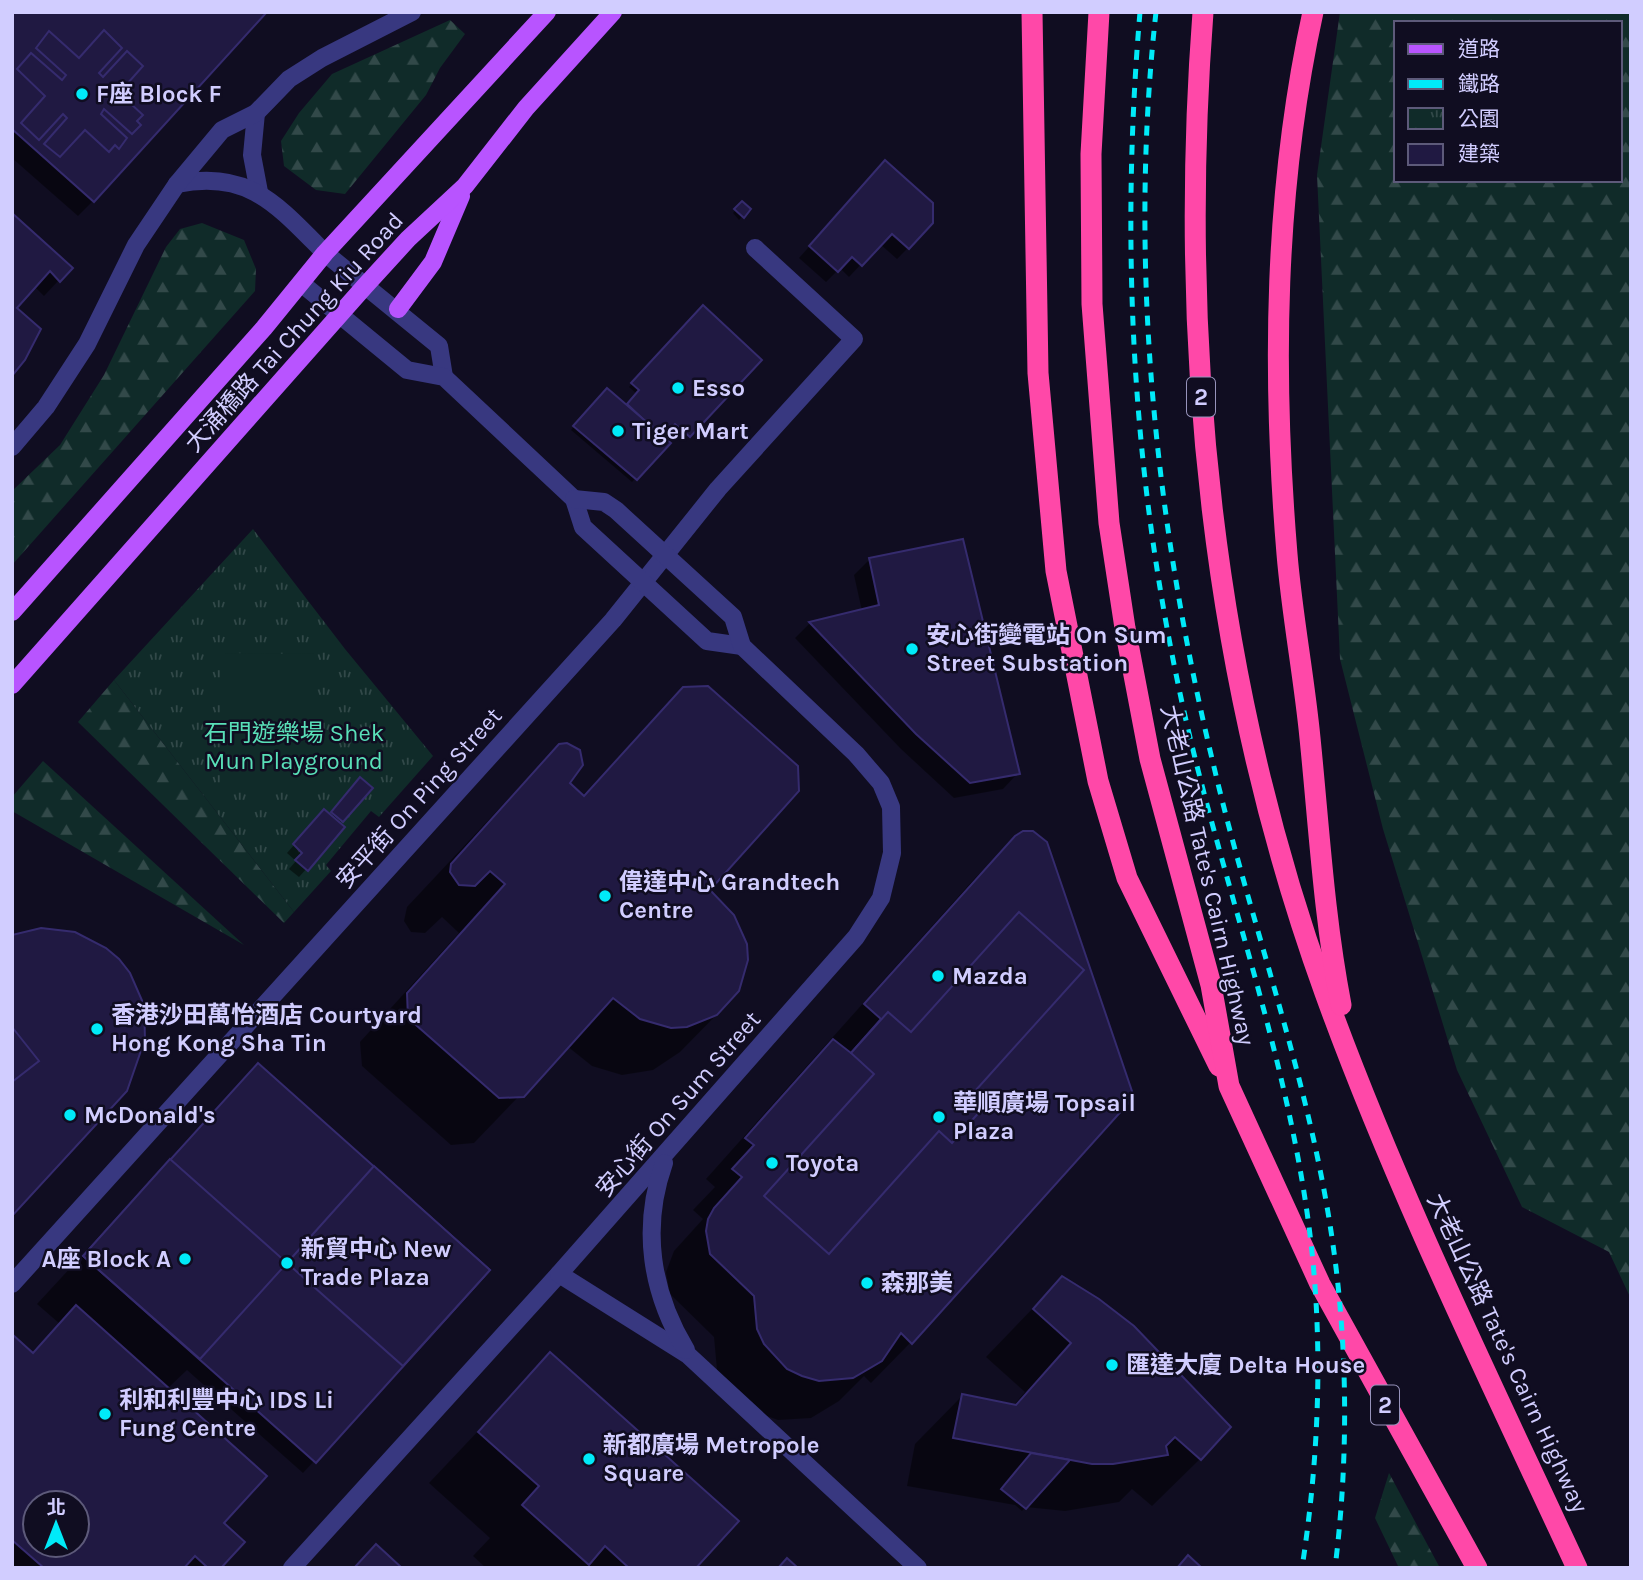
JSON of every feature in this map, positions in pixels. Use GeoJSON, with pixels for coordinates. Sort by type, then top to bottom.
{"type":"FeatureCollection","features":[{"type":"Feature","properties":{"kind":"highway"},"geometry":{"type":"LineString","coordinates":[[1032,12],[1035,290],[1040,405],[1056,571],[1074,674],[1098,781],[1128,878],[1178,988],[1229,1086]]}},
{"type":"Feature","properties":{"kind":"highway","name":"大老山公路 Tate's Cairn Highway"},"geometry":{"type":"LineString","coordinates":[[1099,12],[1091,154],[1091,304],[1109,523],[1125,628],[1150,759],[1212,985],[1229,1086],[1320,1284],[1477,1568]]}},
{"type":"Feature","properties":{"kind":"highway","name":"大老山公路 Tate's Cairn Highway"},"geometry":{"type":"LineString","coordinates":[[1203,12],[1195,149],[1198,369],[1213,517],[1235,658],[1261,777],[1302,922],[1353,1067],[1421,1230],[1577,1568]]}},
{"type":"Feature","properties":{"kind":"highway"},"geometry":{"type":"LineString","coordinates":[[1312,12],[1292,135],[1280,256],[1280,460],[1323,887],[1336,980],[1353,1067]]}},
{"type":"Feature","properties":{"kind":"main road","name":"大涌橋路 Tai Chung Kiu Road"},"geometry":{"type":"LineString","coordinates":[[12,612],[264,328],[325,253],[547,12]]}},
{"type":"Feature","properties":{"kind":"main road","name":"大涌橋路 Tai Chung Kiu Road"},"geometry":{"type":"LineString","coordinates":[[12,685],[365,286],[408,239],[465,186],[526,108],[613,12]]}},
{"type":"Feature","properties":{"kind":"main road"},"geometry":{"type":"LineString","coordinates":[[398,309],[433,262],[465,186]]}},
{"type":"Feature","properties":{"kind":"street"},"geometry":{"type":"LineString","coordinates":[[12,447],[46,407],[87,344],[136,245],[177,184],[222,130],[256,113],[289,79],[322,58],[412,12]]}},
{"type":"Feature","properties":{"kind":"street"},"geometry":{"type":"LineString","coordinates":[[256,113],[252,155],[258,192]]}},
{"type":"Feature","properties":{"kind":"street"},"geometry":{"type":"LineString","coordinates":[[177,184],[204,178],[258,192],[325,253],[398,309],[439,346],[444,377]]}},
{"type":"Feature","properties":{"kind":"street","name":"安平街 On Ping Street"},"geometry":{"type":"LineString","coordinates":[[12,1284],[643,584],[740,464],[854,339],[755,248]]}},
{"type":"Feature","properties":{"kind":"street"},"geometry":{"type":"LineString","coordinates":[[301,283],[407,370],[444,377],[574,499],[583,527],[707,641],[742,646]]}},
{"type":"Feature","properties":{"kind":"street","name":"安心街 On Sum Street"},"geometry":{"type":"LineString","coordinates":[[292,1568],[668,1153],[856,937],[881,898],[892,853],[891,807],[871,770],[742,646],[733,617],[668,554],[604,502],[574,499]]}},
{"type":"Feature","properties":{"kind":"street"},"geometry":{"type":"LineString","coordinates":[[668,1153],[652,1211],[652,1251],[661,1301],[688,1355]]}},
{"type":"Feature","properties":{"kind":"street"},"geometry":{"type":"LineString","coordinates":[[559,1274],[688,1355],[918,1568]]}},
{"type":"Feature","properties":{"kind":"green space"},"geometry":{"type":"Polygon","coordinates":[[[1340,12],[1631,12],[1631,1299],[1609,1252],[1522,1207],[1457,1070],[1383,829],[1340,659],[1317,175],[1340,12]]]}},
{"type":"Feature","properties":{"kind":"green space"},"geometry":{"type":"Polygon","coordinates":[[[450,20],[465,34],[440,68],[426,95],[345,194],[316,190],[284,166],[281,141],[299,113],[332,74],[450,20]]]}},
{"type":"Feature","properties":{"kind":"green space"},"geometry":{"type":"Polygon","coordinates":[[[202,223],[244,240],[256,269],[255,291],[12,565],[12,491],[60,445],[104,375],[166,247],[180,229],[202,223]]]}},
{"type":"Feature","properties":{"kind":"green space","name":"石門遊樂場 Shek Mun Playground"},"geometry":{"type":"Polygon","coordinates":[[[253,529],[345,649],[433,756],[379,817],[371,811],[326,865],[331,871],[294,912],[114,680],[253,529]]]}},
{"type":"Feature","properties":{"kind":"green space"},"geometry":{"type":"Polygon","coordinates":[[[220,653],[317,654],[317,791],[220,791],[220,653]]]}},
{"type":"Feature","properties":{"kind":"green space"},"geometry":{"type":"Polygon","coordinates":[[[114,680],[294,912],[284,923],[78,722],[114,680]]]}},
{"type":"Feature","properties":{"kind":"green space"},"geometry":{"type":"Polygon","coordinates":[[[43,761],[244,945],[12,811],[12,797],[43,761]]]}},
{"type":"Feature","properties":{"kind":"green space"},"geometry":{"type":"Polygon","coordinates":[[[1389,1473],[1440,1568],[1399,1568],[1375,1518],[1389,1473]]]}},
{"type":"Feature","properties":{"kind":"building"},"geometry":{"type":"Polygon","coordinates":[[[12,12],[267,12],[94,202],[12,129],[12,12]]]}},
{"type":"Feature","properties":{"kind":"building","name":"F座 Block F"},"geometry":{"type":"Polygon","coordinates":[[[104,30],[122,48],[99,73],[103,77],[127,51],[143,66],[119,93],[143,115],[137,121],[141,125],[132,134],[104,109],[101,114],[127,138],[119,149],[115,145],[109,152],[85,130],[60,157],[44,144],[67,118],[63,114],[39,140],[21,123],[45,96],[17,69],[31,53],[62,80],[66,75],[36,48],[49,31],[79,58],[104,30]]]}},
{"type":"Feature","properties":{"kind":"building"},"geometry":{"type":"Polygon","coordinates":[[[885,160],[933,203],[933,223],[909,249],[892,234],[862,266],[852,257],[838,272],[809,246],[885,160]]]}},
{"type":"Feature","properties":{"kind":"building"},"geometry":{"type":"Polygon","coordinates":[[[742,201],[751,209],[744,218],[734,209],[742,201]]]}},
{"type":"Feature","properties":{"kind":"building"},"geometry":{"type":"Polygon","coordinates":[[[12,213],[73,268],[60,282],[50,271],[17,308],[41,329],[25,360],[12,376],[12,213]]]}},
{"type":"Feature","properties":{"kind":"building"},"geometry":{"type":"Polygon","coordinates":[[[703,305],[762,360],[690,437],[675,424],[662,437],[627,404],[639,390],[631,383],[703,305]]]}},
{"type":"Feature","properties":{"kind":"building","name":"Tiger Mart"},"geometry":{"type":"Polygon","coordinates":[[[607,388],[671,443],[637,480],[573,426],[607,388]]]}},
{"type":"Feature","properties":{"kind":"building","name":"安心街變電站 On Sum Street Substation"},"geometry":{"type":"Polygon","coordinates":[[[963,539],[1020,774],[970,783],[916,734],[809,622],[879,605],[869,558],[963,539]]]}},
{"type":"Feature","properties":{"kind":"building","name":"偉達中心 Grandtech Centre"},"geometry":{"type":"Polygon","coordinates":[[[708,686],[798,766],[799,791],[710,890],[734,915],[747,944],[748,960],[739,991],[717,1015],[687,1027],[671,1028],[640,1019],[613,998],[524,1097],[499,1098],[408,1018],[407,993],[505,884],[490,871],[475,886],[459,885],[450,872],[451,864],[559,744],[567,743],[580,750],[583,765],[570,783],[584,796],[683,687],[708,686]]]}},
{"type":"Feature","properties":{"kind":"building"},"geometry":{"type":"Polygon","coordinates":[[[360,777],[373,788],[343,822],[331,812],[360,777]]]}},
{"type":"Feature","properties":{"kind":"building"},"geometry":{"type":"Polygon","coordinates":[[[324,809],[345,827],[308,871],[295,860],[302,853],[293,844],[324,809]]]}},
{"type":"Feature","properties":{"kind":"building","name":"華順廣場 Topsail Plaza"},"geometry":{"type":"Polygon","coordinates":[[[1023,831],[1033,831],[1047,842],[1134,1097],[912,1344],[901,1333],[882,1361],[853,1378],[819,1381],[802,1376],[787,1369],[764,1344],[757,1329],[754,1296],[710,1254],[706,1231],[708,1219],[714,1208],[742,1177],[732,1169],[754,1145],[745,1138],[833,1039],[851,1053],[881,1019],[864,1004],[1015,836],[1023,831]]]}},
{"type":"Feature","properties":{"kind":"building"},"geometry":{"type":"Polygon","coordinates":[[[1019,912],[1084,970],[976,1090],[989,1101],[952,1143],[939,1131],[829,1254],[764,1196],[874,1074],[851,1053],[888,1012],[911,1032],[1019,912]]]}},
{"type":"Feature","properties":{"kind":"building","name":"香港沙田萬怡酒店 Courtyard Hong Kong Sha Tin"},"geometry":{"type":"Polygon","coordinates":[[[41,928],[75,932],[106,948],[119,959],[130,973],[144,1005],[145,1039],[127,1091],[12,1216],[12,935],[41,928]]]}},
{"type":"Feature","properties":{"kind":"building"},"geometry":{"type":"Polygon","coordinates":[[[12,1027],[39,1061],[12,1082],[12,1027]]]}},
{"type":"Feature","properties":{"kind":"building","name":"新貿中心 New Trade Plaza"},"geometry":{"type":"Polygon","coordinates":[[[258,1063],[490,1270],[316,1463],[83,1256],[258,1063]]]}},
{"type":"Feature","properties":{"kind":"building","name":"A座 Block A"},"geometry":{"type":"Polygon","coordinates":[[[170,1159],[287,1263],[200,1359],[83,1256],[170,1159]]]}},
{"type":"Feature","properties":{"kind":"building"},"geometry":{"type":"Polygon","coordinates":[[[374,1166],[490,1270],[403,1366],[287,1263],[374,1166]]]}},
{"type":"Feature","properties":{"kind":"building","name":"匯達大廈 Delta House"},"geometry":{"type":"Polygon","coordinates":[[[1062,1276],[1099,1299],[1134,1326],[1231,1427],[1201,1460],[1175,1437],[1166,1446],[1168,1455],[1113,1464],[1092,1464],[953,1438],[962,1394],[1016,1405],[1071,1343],[1033,1309],[1062,1276]]]}},
{"type":"Feature","properties":{"kind":"building","name":"利和利豐中心 IDS Li Fung Centre"},"geometry":{"type":"Polygon","coordinates":[[[76,1305],[267,1476],[224,1523],[245,1542],[221,1568],[208,1568],[195,1556],[184,1568],[44,1568],[34,1559],[91,1559],[91,1489],[21,1489],[21,1548],[12,1540],[12,1334],[33,1353],[76,1305]]]}},
{"type":"Feature","properties":{"kind":"building","name":"新都廣場 Metropole Square"},"geometry":{"type":"Polygon","coordinates":[[[550,1352],[739,1521],[696,1568],[629,1568],[605,1546],[589,1565],[522,1505],[539,1486],[478,1432],[550,1352]]]}},
{"type":"Feature","properties":{"kind":"building"},"geometry":{"type":"Polygon","coordinates":[[[1031,1453],[1070,1460],[1026,1509],[1001,1489],[1031,1453]]]}},
{"type":"Feature","properties":{"kind":"building"},"geometry":{"type":"Polygon","coordinates":[[[376,1544],[402,1568],[354,1568],[376,1544]]]}},
{"type":"Feature","properties":{"kind":"building"},"geometry":{"type":"Polygon","coordinates":[[[1188,1555],[1202,1568],[1177,1568],[1188,1555]]]}},
{"type":"Feature","properties":{"kind":"building"},"geometry":{"type":"Polygon","coordinates":[[[787,1558],[798,1568],[778,1568],[787,1558]]]}},
{"type":"Feature","properties":{"kind":"railway"},"geometry":{"type":"LineString","coordinates":[[1140,12],[1131,178],[1131,261],[1140,427],[1149,510],[1176,674],[1192,746],[1270,1034],[1302,1179],[1312,1252],[1318,1371],[1312,1489],[1302,1568]]}},
{"type":"Feature","properties":{"kind":"railway"},"geometry":{"type":"LineString","coordinates":[[1156,12],[1148,106],[1146,297],[1162,487],[1193,675],[1229,828],[1311,1129],[1334,1252],[1342,1330],[1345,1410],[1335,1568]]}},
{"type":"Feature","properties":{"kind":"place","name":"F座 Block F"},"geometry":{"type":"Point","coordinates":[82,94]}},
{"type":"Feature","properties":{"kind":"place","name":"Esso"},"geometry":{"type":"Point","coordinates":[678,388]}},
{"type":"Feature","properties":{"kind":"place","name":"Tiger Mart"},"geometry":{"type":"Point","coordinates":[618,431]}},
{"type":"Feature","properties":{"kind":"place","name":"安心街變電站 On Sum Street Substation"},"geometry":{"type":"Point","coordinates":[912,649]}},
{"type":"Feature","properties":{"kind":"place","name":"偉達中心 Grandtech Centre"},"geometry":{"type":"Point","coordinates":[605,896]}},
{"type":"Feature","properties":{"kind":"place","name":"Mazda"},"geometry":{"type":"Point","coordinates":[938,976]}},
{"type":"Feature","properties":{"kind":"place","name":"香港沙田萬怡酒店 Courtyard Hong Kong Sha Tin"},"geometry":{"type":"Point","coordinates":[97,1029]}},
{"type":"Feature","properties":{"kind":"place","name":"McDonald's"},"geometry":{"type":"Point","coordinates":[70,1115]}},
{"type":"Feature","properties":{"kind":"place","name":"華順廣場 Topsail Plaza"},"geometry":{"type":"Point","coordinates":[939,1117]}},
{"type":"Feature","properties":{"kind":"place","name":"Toyota"},"geometry":{"type":"Point","coordinates":[772,1163]}},
{"type":"Feature","properties":{"kind":"place","name":"A座 Block A"},"geometry":{"type":"Point","coordinates":[185,1259]}},
{"type":"Feature","properties":{"kind":"place","name":"新貿中心 New Trade Plaza"},"geometry":{"type":"Point","coordinates":[287,1263]}},
{"type":"Feature","properties":{"kind":"place","name":"森那美"},"geometry":{"type":"Point","coordinates":[867,1283]}},
{"type":"Feature","properties":{"kind":"place","name":"匯達大廈 Delta House"},"geometry":{"type":"Point","coordinates":[1112,1365]}},
{"type":"Feature","properties":{"kind":"place","name":"利和利豐中心 IDS Li Fung Centre"},"geometry":{"type":"Point","coordinates":[105,1414]}},
{"type":"Feature","properties":{"kind":"place","name":"新都廣場 Metropole Square"},"geometry":{"type":"Point","coordinates":[589,1459]}}]}
